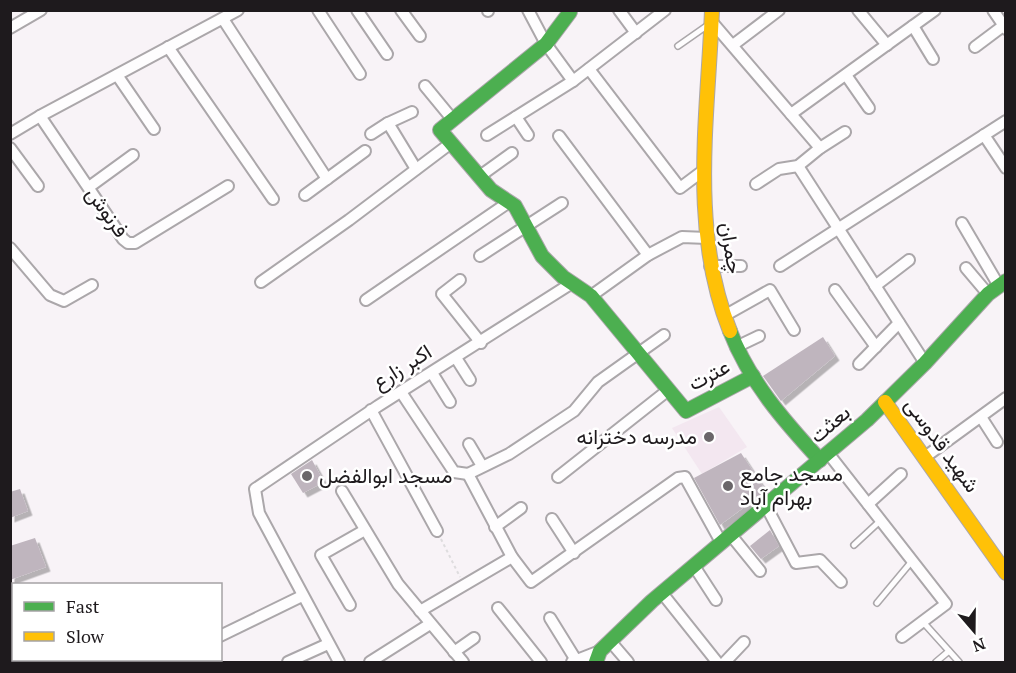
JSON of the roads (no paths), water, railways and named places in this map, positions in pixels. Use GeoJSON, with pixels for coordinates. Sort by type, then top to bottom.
{"type":"FeatureCollection","features":[{"type":"Feature","properties":{"kind":"street"},"geometry":{"type":"LineString","coordinates":[[10,28],[41,10]]}},
{"type":"Feature","properties":{"kind":"street"},"geometry":{"type":"LineString","coordinates":[[10,134],[238,10]]}},
{"type":"Feature","properties":{"kind":"street"},"geometry":{"type":"LineString","coordinates":[[318,10],[360,74]]}},
{"type":"Feature","properties":{"kind":"street"},"geometry":{"type":"LineString","coordinates":[[357,10],[387,54]]}},
{"type":"Feature","properties":{"kind":"street"},"geometry":{"type":"LineString","coordinates":[[401,10],[420,36]]}},
{"type":"Feature","properties":{"kind":"street"},"geometry":{"type":"LineString","coordinates":[[528,10],[546,44],[573,81]]}},
{"type":"Feature","properties":{"kind":"street"},"geometry":{"type":"LineString","coordinates":[[619,10],[636,33]]}},
{"type":"Feature","properties":{"kind":"street"},"geometry":{"type":"LineString","coordinates":[[487,135],[573,81],[665,10]]}},
{"type":"Feature","properties":{"kind":"street"},"geometry":{"type":"LineString","coordinates":[[733,45],[779,10]]}},
{"type":"Feature","properties":{"kind":"street"},"geometry":{"type":"LineString","coordinates":[[858,10],[887,45]]}},
{"type":"Feature","properties":{"kind":"street"},"geometry":{"type":"LineString","coordinates":[[975,47],[1004,27],[993,10]]}},
{"type":"Feature","properties":{"kind":"street"},"geometry":{"type":"LineString","coordinates":[[791,114],[913,27],[931,11]]}},
{"type":"Feature","properties":{"kind":"street"},"geometry":{"type":"LineString","coordinates":[[558,477],[667,391],[591,296],[572,284],[542,256],[515,206],[491,190],[440,130],[546,44],[570,12]]}},
{"type":"Feature","properties":{"kind":"street"},"geometry":{"type":"LineString","coordinates":[[712,16],[733,45],[820,148]]}},
{"type":"Feature","properties":{"kind":"street","name":"چمران"},"geometry":{"type":"LineString","coordinates":[[712,16],[704,170],[704,210],[710,266],[724,316],[736,346],[753,376],[779,415],[824,457]]}},
{"type":"Feature","properties":{"kind":"street"},"geometry":{"type":"LineString","coordinates":[[223,19],[327,179]]}},
{"type":"Feature","properties":{"kind":"street"},"geometry":{"type":"LineString","coordinates":[[913,27],[933,59]]}},
{"type":"Feature","properties":{"kind":"street"},"geometry":{"type":"LineString","coordinates":[[168,47],[273,200]]}},
{"type":"Feature","properties":{"kind":"street"},"geometry":{"type":"LineString","coordinates":[[589,69],[680,188],[704,170]]}},
{"type":"Feature","properties":{"kind":"street"},"geometry":{"type":"LineString","coordinates":[[117,75],[154,129]]}},
{"type":"Feature","properties":{"kind":"street"},"geometry":{"type":"LineString","coordinates":[[846,75],[869,108]]}},
{"type":"Feature","properties":{"kind":"street"},"geometry":{"type":"LineString","coordinates":[[425,86],[453,120]]}},
{"type":"Feature","properties":{"kind":"street"},"geometry":{"type":"LineString","coordinates":[[371,134],[412,112]]}},
{"type":"Feature","properties":{"kind":"street","name":"فرنوش"},"geometry":{"type":"LineString","coordinates":[[40,116],[123,239],[128,243],[135,243],[228,186]]}},
{"type":"Feature","properties":{"kind":"street"},"geometry":{"type":"LineString","coordinates":[[516,117],[528,135]]}},
{"type":"Feature","properties":{"kind":"street"},"geometry":{"type":"LineString","coordinates":[[780,266],[839,230],[1005,120]]}},
{"type":"Feature","properties":{"kind":"street"},"geometry":{"type":"LineString","coordinates":[[388,123],[416,169]]}},
{"type":"Feature","properties":{"kind":"street"},"geometry":{"type":"LineString","coordinates":[[756,184],[780,169],[798,166],[845,132]]}},
{"type":"Feature","properties":{"kind":"street"},"geometry":{"type":"LineString","coordinates":[[984,135],[1005,168]]}},
{"type":"Feature","properties":{"kind":"street"},"geometry":{"type":"LineString","coordinates":[[559,136],[648,255]]}},
{"type":"Feature","properties":{"kind":"street"},"geometry":{"type":"LineString","coordinates":[[261,282],[451,143]]}},
{"type":"Feature","properties":{"kind":"street"},"geometry":{"type":"LineString","coordinates":[[10,148],[38,186]]}},
{"type":"Feature","properties":{"kind":"street"},"geometry":{"type":"LineString","coordinates":[[305,195],[365,151]]}},
{"type":"Feature","properties":{"kind":"street"},"geometry":{"type":"LineString","coordinates":[[480,176],[512,153]]}},
{"type":"Feature","properties":{"kind":"street"},"geometry":{"type":"LineString","coordinates":[[89,187],[133,155]]}},
{"type":"Feature","properties":{"kind":"street"},"geometry":{"type":"LineString","coordinates":[[798,166],[925,363]]}},
{"type":"Feature","properties":{"kind":"street"},"geometry":{"type":"LineString","coordinates":[[366,300],[509,202]]}},
{"type":"Feature","properties":{"kind":"street"},"geometry":{"type":"LineString","coordinates":[[480,256],[562,203]]}},
{"type":"Feature","properties":{"kind":"street"},"geometry":{"type":"LineString","coordinates":[[962,223],[998,287]]}},
{"type":"Feature","properties":{"kind":"street"},"geometry":{"type":"LineString","coordinates":[[591,296],[648,255],[682,237],[707,238]]}},
{"type":"Feature","properties":{"kind":"street"},"geometry":{"type":"LineString","coordinates":[[10,248],[50,295],[64,302],[92,285]]}},
{"type":"Feature","properties":{"kind":"street"},"geometry":{"type":"LineString","coordinates":[[875,286],[909,260]]}},
{"type":"Feature","properties":{"kind":"street"},"geometry":{"type":"LineString","coordinates":[[710,266],[741,266]]}},
{"type":"Feature","properties":{"kind":"street"},"geometry":{"type":"LineString","coordinates":[[966,268],[998,287]]}},
{"type":"Feature","properties":{"kind":"street"},"geometry":{"type":"LineString","coordinates":[[460,280],[442,294],[481,343]]}},
{"type":"Feature","properties":{"kind":"street","name":"اکبر زارع"},"geometry":{"type":"LineString","coordinates":[[302,596],[259,513],[255,489],[371,410],[572,284]]}},
{"type":"Feature","properties":{"kind":"street","name":"بعثت"},"geometry":{"type":"LineString","coordinates":[[602,652],[662,593],[765,504],[824,457],[885,402],[998,287]]}},
{"type":"Feature","properties":{"kind":"street"},"geometry":{"type":"LineString","coordinates":[[724,316],[770,290],[794,330]]}},
{"type":"Feature","properties":{"kind":"street"},"geometry":{"type":"LineString","coordinates":[[835,290],[876,347]]}},
{"type":"Feature","properties":{"kind":"street"},"geometry":{"type":"LineString","coordinates":[[860,364],[899,323]]}},
{"type":"Feature","properties":{"kind":"street"},"geometry":{"type":"LineString","coordinates":[[401,392],[454,472],[468,474],[509,454],[574,411],[598,382],[664,335]]}},
{"type":"Feature","properties":{"kind":"street"},"geometry":{"type":"LineString","coordinates":[[736,346],[759,336]]}},
{"type":"Feature","properties":{"kind":"street"},"geometry":{"type":"LineString","coordinates":[[456,358],[470,380]]}},
{"type":"Feature","properties":{"kind":"street"},"geometry":{"type":"LineString","coordinates":[[432,373],[450,402]]}},
{"type":"Feature","properties":{"kind":"street","name":"عترت"},"geometry":{"type":"LineString","coordinates":[[667,391],[686,411],[753,376]]}},
{"type":"Feature","properties":{"kind":"street"},"geometry":{"type":"LineString","coordinates":[[925,458],[1005,398]]}},
{"type":"Feature","properties":{"kind":"street","name":"شهید قدوسی"},"geometry":{"type":"LineString","coordinates":[[885,402],[1005,573]]}},
{"type":"Feature","properties":{"kind":"street"},"geometry":{"type":"LineString","coordinates":[[371,410],[436,531]]}},
{"type":"Feature","properties":{"kind":"street"},"geometry":{"type":"LineString","coordinates":[[981,417],[997,442]]}},
{"type":"Feature","properties":{"kind":"street"},"geometry":{"type":"LineString","coordinates":[[469,444],[482,466]]}},
{"type":"Feature","properties":{"kind":"street"},"geometry":{"type":"LineString","coordinates":[[824,457],[868,504],[946,604],[902,637]]}},
{"type":"Feature","properties":{"kind":"street"},"geometry":{"type":"LineString","coordinates":[[468,474],[512,557],[531,582],[678,478],[685,477],[725,538],[760,571]]}},
{"type":"Feature","properties":{"kind":"street"},"geometry":{"type":"LineString","coordinates":[[868,504],[901,474]]}},
{"type":"Feature","properties":{"kind":"street"},"geometry":{"type":"LineString","coordinates":[[342,491],[398,584],[463,663]]}},
{"type":"Feature","properties":{"kind":"street"},"geometry":{"type":"LineString","coordinates":[[765,504],[796,562],[820,560],[841,582]]}},
{"type":"Feature","properties":{"kind":"street"},"geometry":{"type":"LineString","coordinates":[[495,527],[521,508]]}},
{"type":"Feature","properties":{"kind":"street"},"geometry":{"type":"LineString","coordinates":[[552,519],[574,553]]}},
{"type":"Feature","properties":{"kind":"street"},"geometry":{"type":"LineString","coordinates":[[350,605],[321,555],[365,530]]}},
{"type":"Feature","properties":{"kind":"street"},"geometry":{"type":"LineString","coordinates":[[420,611],[512,557]]}},
{"type":"Feature","properties":{"kind":"street"},"geometry":{"type":"LineString","coordinates":[[694,566],[716,600]]}},
{"type":"Feature","properties":{"kind":"street"},"geometry":{"type":"LineString","coordinates":[[662,593],[717,663]]}},
{"type":"Feature","properties":{"kind":"street"},"geometry":{"type":"LineString","coordinates":[[222,635],[302,596],[339,663]]}},
{"type":"Feature","properties":{"kind":"street"},"geometry":{"type":"LineString","coordinates":[[498,608],[541,663]]}},
{"type":"Feature","properties":{"kind":"street"},"geometry":{"type":"LineString","coordinates":[[550,618],[574,661],[602,652],[627,663]]}},
{"type":"Feature","properties":{"kind":"street"},"geometry":{"type":"LineString","coordinates":[[370,663],[430,624]]}},
{"type":"Feature","properties":{"kind":"street"},"geometry":{"type":"LineString","coordinates":[[454,652],[474,638]]}},
{"type":"Feature","properties":{"kind":"street"},"geometry":{"type":"LineString","coordinates":[[725,663],[744,642]]}},
{"type":"Feature","properties":{"kind":"street"},"geometry":{"type":"LineString","coordinates":[[288,663],[328,644]]}},
{"type":"Feature","properties":{"kind":"lane"},"geometry":{"type":"LineString","coordinates":[[678,46],[712,16]]}},
{"type":"Feature","properties":{"kind":"lane"},"geometry":{"type":"LineString","coordinates":[[854,545],[881,520]]}},
{"type":"Feature","properties":{"kind":"lane"},"geometry":{"type":"LineString","coordinates":[[877,603],[912,561]]}},
{"type":"Feature","properties":{"kind":"lane"},"geometry":{"type":"LineString","coordinates":[[923,622],[959,663]]}},
{"type":"Feature","properties":{"kind":"lane"},"geometry":{"type":"LineString","coordinates":[[936,663],[949,651]]}},
{"type":"Feature","properties":{"kind":"place","name":"مدرسه دخترانه"},"geometry":{"type":"Point","coordinates":[709,437]}},
{"type":"Feature","properties":{"kind":"place","name":"مسجد ابوالفضل"},"geometry":{"type":"Point","coordinates":[307,476]}},
{"type":"Feature","properties":{"kind":"place","name":"مسجد جامع بهرام آباد"},"geometry":{"type":"Point","coordinates":[728,486]}}]}
